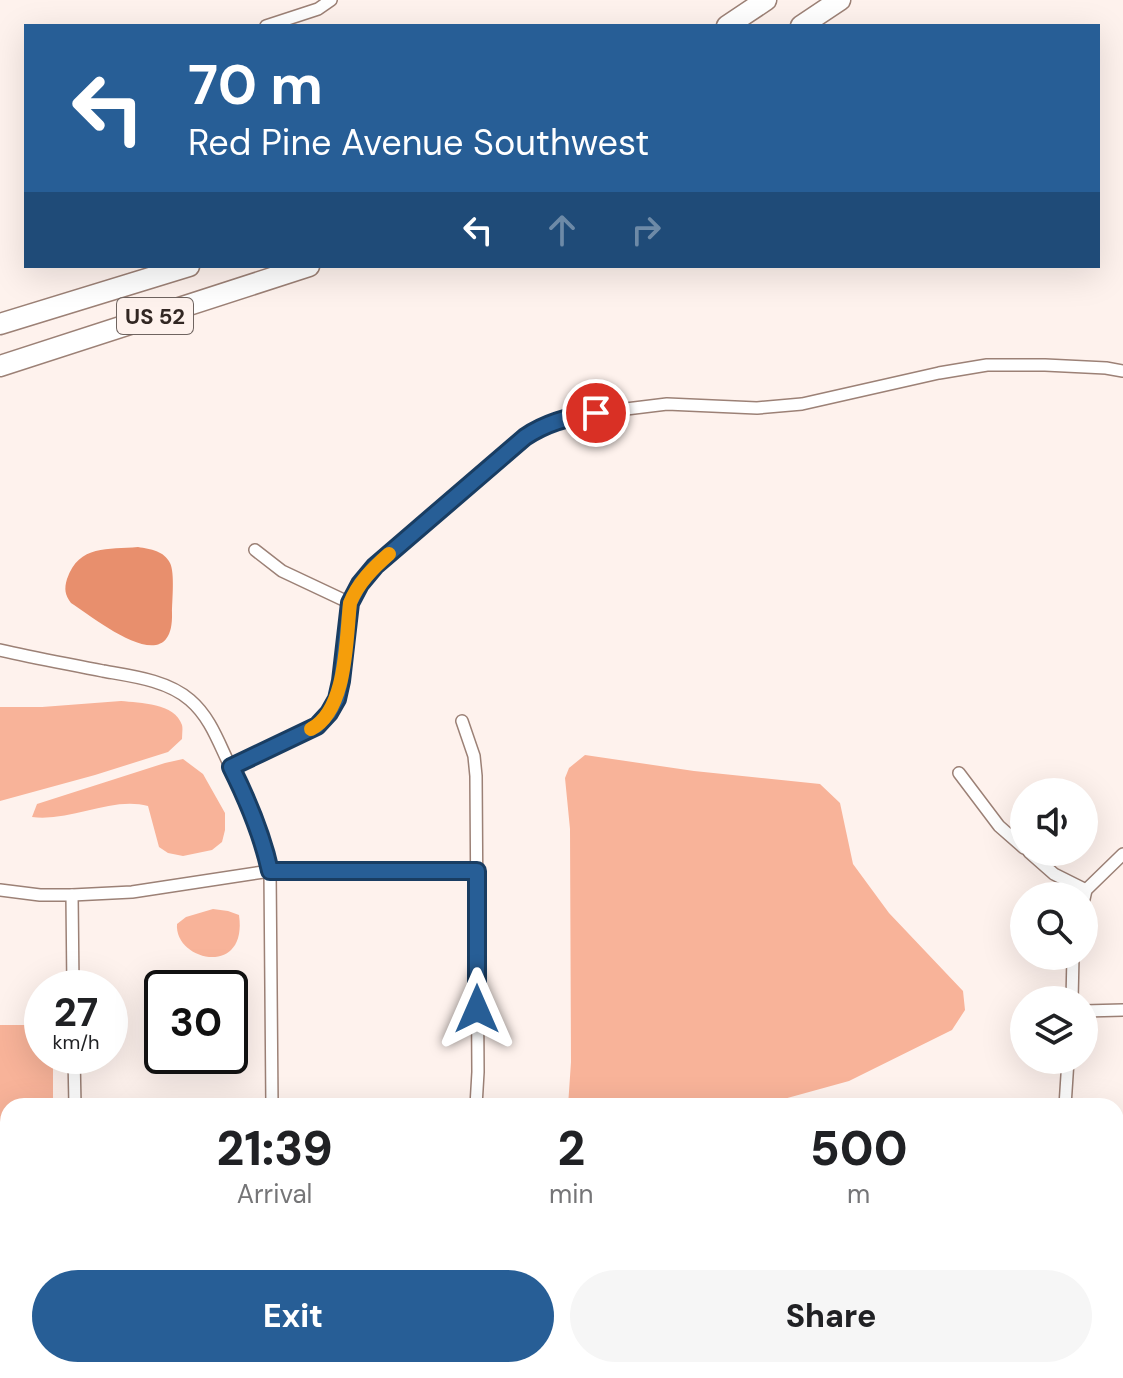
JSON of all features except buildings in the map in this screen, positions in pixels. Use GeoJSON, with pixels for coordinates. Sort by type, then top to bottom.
{"type":"FeatureCollection","features":[{"type":"Feature","properties":{"kind":"highway"},"geometry":{"type":"LineString","coordinates":[[730,24],[766,0]]}},
{"type":"Feature","properties":{"kind":"highway"},"geometry":{"type":"LineString","coordinates":[[804,24],[840,0]]}},
{"type":"Feature","properties":{"kind":"highway","name":"US 52"},"geometry":{"type":"LineString","coordinates":[[0,324],[182,268]]}},
{"type":"Feature","properties":{"kind":"highway","name":"US 52"},"geometry":{"type":"LineString","coordinates":[[0,366],[303,268]]}},
{"type":"Feature","properties":{"kind":"street"},"geometry":{"type":"LineString","coordinates":[[272,24],[318,9],[331,0]]}},
{"type":"Feature","properties":{"kind":"street"},"geometry":{"type":"LineString","coordinates":[[231,767],[317,726],[329,713],[337,699],[341,681],[350,603],[360,584],[375,566],[538,428],[577,415],[667,404],[757,408],[802,404],[987,365],[1123,371]]}},
{"type":"Feature","properties":{"kind":"street"},"geometry":{"type":"LineString","coordinates":[[255,550],[282,571],[350,603]]}},
{"type":"Feature","properties":{"kind":"street"},"geometry":{"type":"LineString","coordinates":[[0,650],[135,677],[181,693],[212,726],[246,796],[263,840],[270,871],[272,1098]]}},
{"type":"Feature","properties":{"kind":"street"},"geometry":{"type":"LineString","coordinates":[[462,721],[475,766],[476,1098]]}},
{"type":"Feature","properties":{"kind":"street"},"geometry":{"type":"LineString","coordinates":[[959,773],[999,826],[1010,836]]}},
{"type":"Feature","properties":{"kind":"street"},"geometry":{"type":"LineString","coordinates":[[1096,882],[1123,854]]}},
{"type":"Feature","properties":{"kind":"street"},"geometry":{"type":"LineString","coordinates":[[1045,866],[1066,882]]}},
{"type":"Feature","properties":{"kind":"street"},"geometry":{"type":"LineString","coordinates":[[0,890],[40,895],[132,892],[270,871],[477,871]]}},
{"type":"Feature","properties":{"kind":"street"},"geometry":{"type":"LineString","coordinates":[[72,895],[73,970]]}},
{"type":"Feature","properties":{"kind":"street"},"geometry":{"type":"LineString","coordinates":[[1098,1011],[1123,1010]]}},
{"type":"Feature","properties":{"kind":"street"},"geometry":{"type":"LineString","coordinates":[[74,1074],[75,1098]]}},
{"type":"Feature","properties":{"kind":"street"},"geometry":{"type":"LineString","coordinates":[[1066,1098],[1067,1074]]}},
{"type":"Feature","properties":{"kind":"shaded area"},"geometry":{"type":"Polygon","coordinates":[[[138,547],[161,553],[172,568],[172,613],[169,633],[161,643],[148,645],[132,641],[71,603],[67,597],[67,579],[72,568],[87,554],[138,547]]]}},
{"type":"Feature","properties":{"kind":"shaded area"},"geometry":{"type":"Polygon","coordinates":[[[121,701],[147,704],[172,712],[182,725],[182,739],[168,752],[0,801],[0,707],[121,701]]]}},
{"type":"Feature","properties":{"kind":"shaded area"},"geometry":{"type":"Polygon","coordinates":[[[585,755],[694,771],[820,784],[840,803],[853,864],[889,913],[963,991],[965,1010],[952,1030],[849,1081],[787,1098],[569,1098],[570,829],[565,778],[569,768],[585,755]]]}},
{"type":"Feature","properties":{"kind":"shaded area"},"geometry":{"type":"Polygon","coordinates":[[[183,759],[203,774],[225,813],[222,842],[212,850],[183,856],[168,853],[159,847],[148,806],[120,804],[62,816],[32,817],[37,804],[183,759]]]}},
{"type":"Feature","properties":{"kind":"shaded area"},"geometry":{"type":"Polygon","coordinates":[[[213,909],[239,915],[239,935],[233,948],[223,955],[210,957],[187,947],[179,937],[177,924],[186,917],[213,909]]]}},
{"type":"Feature","properties":{"kind":"shaded area"},"geometry":{"type":"Polygon","coordinates":[[[0,1025],[24,1025],[24,1074],[53,1074],[53,1098],[0,1098],[0,1025]]]}},
{"type":"Feature","properties":{"kind":"slow traffic"},"geometry":{"type":"LineString","coordinates":[[311,729],[329,713],[337,699],[350,603],[354,594],[375,566],[389,554]]}},
{"type":"Feature","properties":{"kind":"route"},"geometry":{"type":"LineString","coordinates":[[477,1009],[477,871],[270,871],[263,840],[231,767],[317,726],[329,713],[337,699],[341,681],[350,603],[375,566],[525,437],[558,420],[596,413]]}}]}
